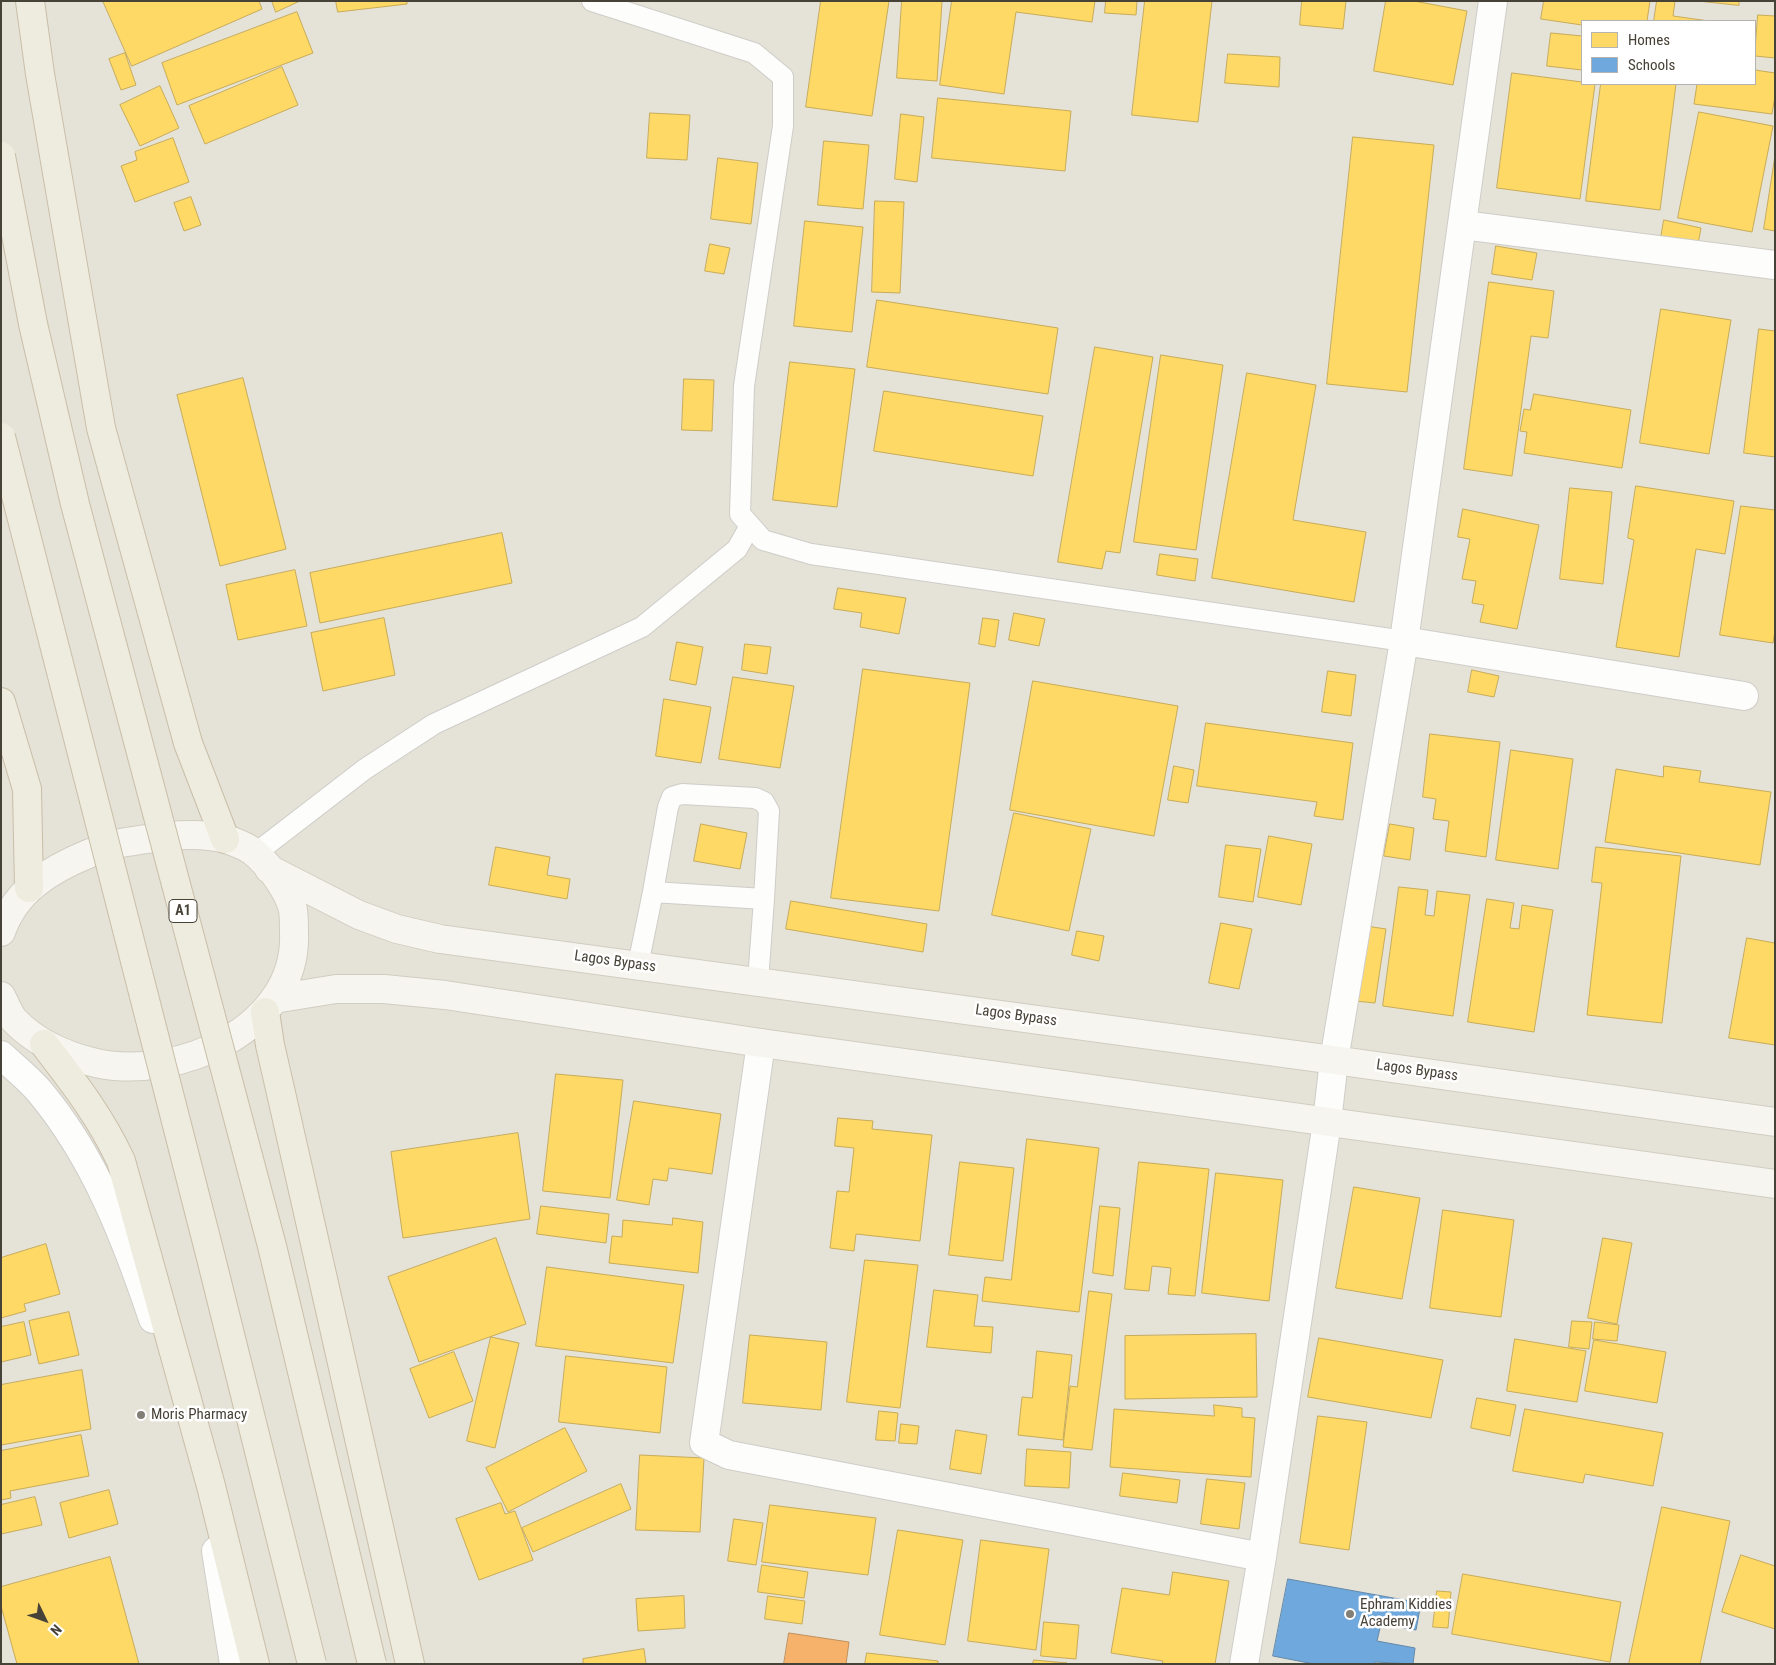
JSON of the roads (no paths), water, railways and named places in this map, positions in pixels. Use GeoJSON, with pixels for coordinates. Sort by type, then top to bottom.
{"type":"FeatureCollection","features":[{"type":"Feature","properties":{"kind":"highway"},"geometry":{"type":"LineString","coordinates":[[30,1],[41,84],[101,428],[188,743],[226,839]]}},
{"type":"Feature","properties":{"kind":"highway","name":"A1"},"geometry":{"type":"LineString","coordinates":[[1,156],[33,324],[75,504],[272,1246],[372,1664]]}},
{"type":"Feature","properties":{"kind":"highway"},"geometry":{"type":"LineString","coordinates":[[1,437],[206,1239],[312,1664]]}},
{"type":"Feature","properties":{"kind":"highway"},"geometry":{"type":"LineString","coordinates":[[1,702],[27,789],[29,888]]}},
{"type":"Feature","properties":{"kind":"highway"},"geometry":{"type":"LineString","coordinates":[[270,1005],[270,1045],[280,1093],[410,1664]]}},
{"type":"Feature","properties":{"kind":"highway"},"geometry":{"type":"LineString","coordinates":[[44,1044],[85,1097],[107,1132],[121,1160],[207,1476],[255,1664]]}},
{"type":"Feature","properties":{"kind":"main road","name":"Lagos Bypass"},"geometry":{"type":"LineString","coordinates":[[1,932],[6,918],[29,888],[60,866],[111,844],[159,837],[197,835],[226,839],[359,915],[397,929],[440,938],[1775,1122]]}},
{"type":"Feature","properties":{"kind":"main road"},"geometry":{"type":"LineString","coordinates":[[5,1011],[44,1044],[74,1058],[109,1065],[148,1066],[178,1061],[210,1050],[239,1032],[270,1005],[284,983],[294,948],[293,910],[282,884],[263,861]]}},
{"type":"Feature","properties":{"kind":"main road"},"geometry":{"type":"LineString","coordinates":[[270,1005],[336,989],[384,989],[445,995],[761,1043],[1775,1184]]}},
{"type":"Feature","properties":{"kind":"street"},"geometry":{"type":"LineString","coordinates":[[1244,1664],[1262,1557],[1327,1122],[1334,1060],[1404,641],[1493,1]]}},
{"type":"Feature","properties":{"kind":"street"},"geometry":{"type":"LineString","coordinates":[[1463,225],[1775,265]]}},
{"type":"Feature","properties":{"kind":"street"},"geometry":{"type":"LineString","coordinates":[[1404,641],[1744,696]]}},
{"type":"Feature","properties":{"kind":"street"},"geometry":{"type":"LineString","coordinates":[[761,1043],[704,1443],[729,1455],[1262,1557]]}},
{"type":"Feature","properties":{"kind":"street"},"geometry":{"type":"LineString","coordinates":[[1,1055],[39,1091],[81,1148],[111,1210],[138,1274],[207,1476],[234,1664]]}},
{"type":"Feature","properties":{"kind":"lane"},"geometry":{"type":"LineString","coordinates":[[592,1],[754,53],[783,77],[782,126],[744,386],[740,514],[762,540],[811,554],[1404,641]]}},
{"type":"Feature","properties":{"kind":"lane"},"geometry":{"type":"LineString","coordinates":[[263,861],[365,768],[434,724],[642,627],[737,549],[750,526]]}},
{"type":"Feature","properties":{"kind":"lane"},"geometry":{"type":"LineString","coordinates":[[638,965],[668,807],[672,797],[682,794],[755,798],[764,802],[769,811],[758,981]]}},
{"type":"Feature","properties":{"kind":"lane"},"geometry":{"type":"LineString","coordinates":[[653,892],[764,899]]}},
{"type":"Feature","properties":{"kind":"place","name":"Moris Pharmacy"},"geometry":{"type":"Point","coordinates":[141,1415]}},
{"type":"Feature","properties":{"kind":"place","name":"Ephram Kiddies Academy"},"geometry":{"type":"Point","coordinates":[1350,1614]}}]}
